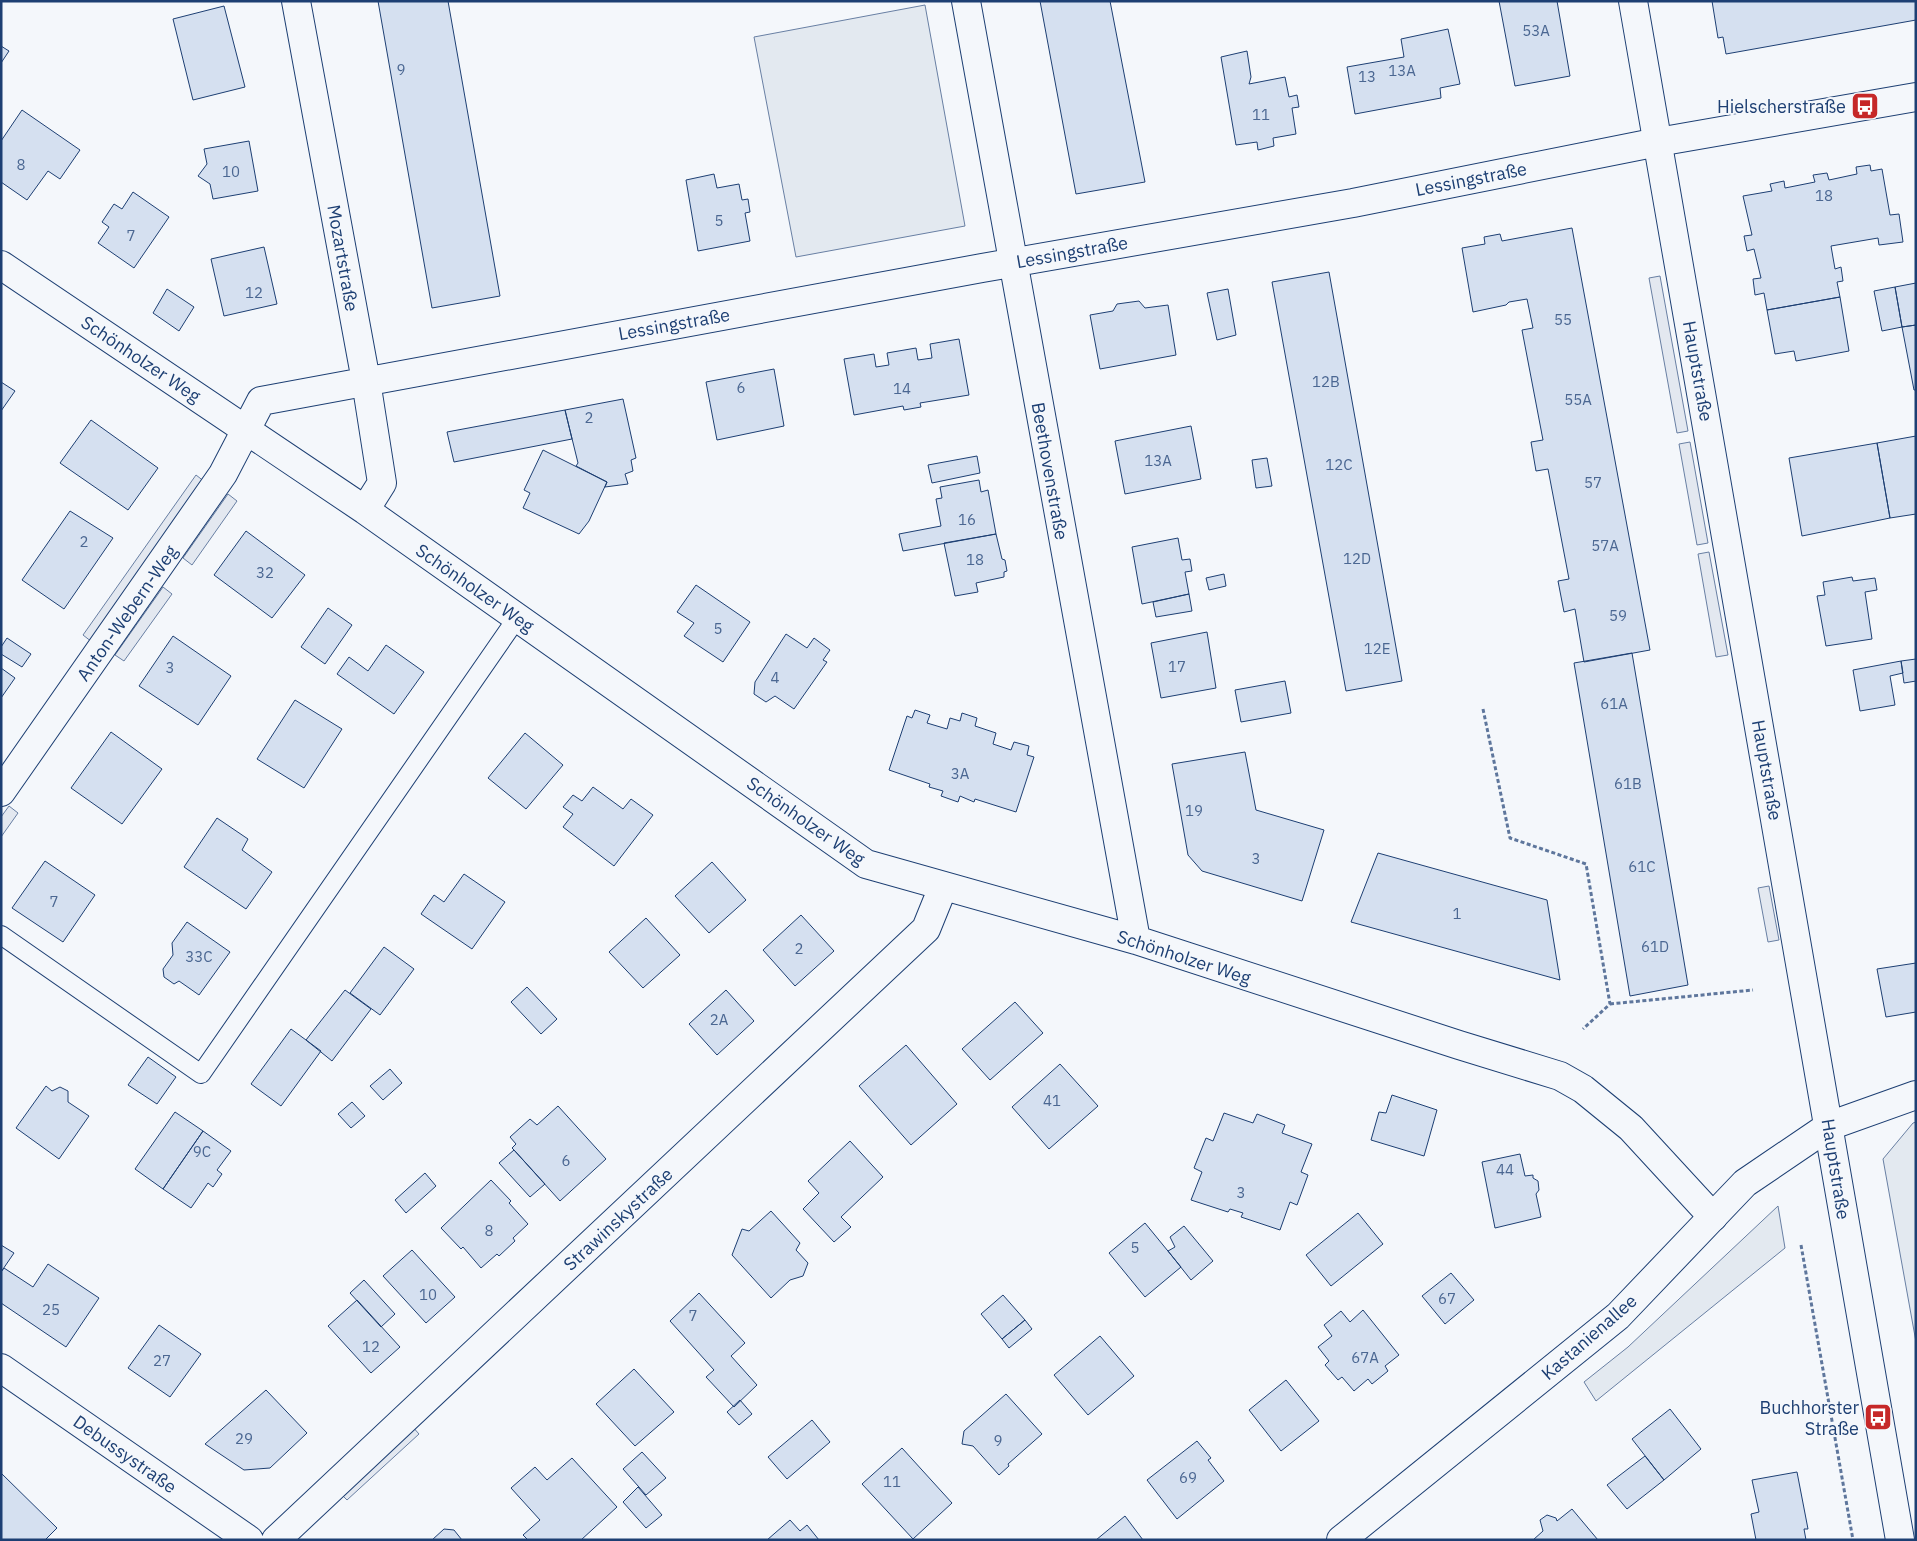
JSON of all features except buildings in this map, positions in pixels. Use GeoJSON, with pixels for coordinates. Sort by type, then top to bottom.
{"type":"FeatureCollection","features":[{"type":"Feature","properties":{"kind":"street","name":"Mozartstraße"},"geometry":{"type":"LineString","coordinates":[[296,1],[366,381],[382,483],[365,510]]}},
{"type":"Feature","properties":{"kind":"street","name":"Beethovenstraße"},"geometry":{"type":"LineString","coordinates":[[966,1],[1136,940]]}},
{"type":"Feature","properties":{"kind":"street","name":"Hauptstraße"},"geometry":{"type":"LineString","coordinates":[[1633,1],[1900,1540]]}},
{"type":"Feature","properties":{"kind":"street","name":"Lessingstraße"},"geometry":{"type":"LineString","coordinates":[[245,430],[261,401],[1012,262],[1353,203],[1658,142],[1916,97]]}},
{"type":"Feature","properties":{"kind":"street","name":"Schönholzer Weg"},"geometry":{"type":"LineString","coordinates":[[1,265],[365,510],[866,864],[1136,940],[1560,1076],[1584,1089],[1631,1128],[1712,1217]]}},
{"type":"Feature","properties":{"kind":"street","name":"Anton-Webern-Weg"},"geometry":{"type":"LineString","coordinates":[[1,792],[224,474],[245,430]]}},
{"type":"Feature","properties":{"kind":"street","name":"Strawinskystraße"},"geometry":{"type":"LineString","coordinates":[[276,1540],[926,930],[943,887]]}},
{"type":"Feature","properties":{"kind":"street"},"geometry":{"type":"LineString","coordinates":[[1828,1126],[1916,1095]]}},
{"type":"Feature","properties":{"kind":"street","name":"Kastanienallee"},"geometry":{"type":"LineString","coordinates":[[1341,1540],[1618,1316],[1745,1183],[1828,1126]]}},
{"type":"Feature","properties":{"kind":"street","name":"Debussystraße"},"geometry":{"type":"LineString","coordinates":[[1,1368],[249,1540]]}},
{"type":"Feature","properties":{"kind":"lane"},"geometry":{"type":"LineString","coordinates":[[1,935],[201,1074],[517,618]]}},
{"type":"Feature","properties":{"kind":"path"},"geometry":{"type":"LineString","coordinates":[[1484,709],[1510,838],[1586,864],[1610,1004]]}},
{"type":"Feature","properties":{"kind":"path"},"geometry":{"type":"LineString","coordinates":[[1583,1030],[1610,1004],[1754,990]]}},
{"type":"Feature","properties":{"kind":"path"},"geometry":{"type":"LineString","coordinates":[[1800,1245],[1853,1540]]}},
{"type":"Feature","properties":{"kind":"shaded area"},"geometry":{"type":"Polygon","coordinates":[[[925,5],[965,226],[796,257],[754,37],[925,5]]]}},
{"type":"Feature","properties":{"kind":"shaded area"},"geometry":{"type":"Polygon","coordinates":[[[1660,276],[1688,431],[1677,433],[1649,278],[1660,276]]]}},
{"type":"Feature","properties":{"kind":"shaded area"},"geometry":{"type":"Polygon","coordinates":[[[1690,442],[1708,543],[1697,545],[1679,444],[1690,442]]]}},
{"type":"Feature","properties":{"kind":"shaded area"},"geometry":{"type":"Polygon","coordinates":[[[196,475],[205,482],[92,642],[83,635],[196,475]]]}},
{"type":"Feature","properties":{"kind":"shaded area"},"geometry":{"type":"Polygon","coordinates":[[[228,494],[237,501],[192,565],[183,558],[228,494]]]}},
{"type":"Feature","properties":{"kind":"shaded area"},"geometry":{"type":"Polygon","coordinates":[[[1709,552],[1728,655],[1716,657],[1698,554],[1709,552]]]}},
{"type":"Feature","properties":{"kind":"shaded area"},"geometry":{"type":"Polygon","coordinates":[[[163,587],[172,594],[124,661],[115,655],[163,587]]]}},
{"type":"Feature","properties":{"kind":"shaded area"},"geometry":{"type":"Polygon","coordinates":[[[9,806],[18,813],[1,837],[1,817],[9,806]]]}},
{"type":"Feature","properties":{"kind":"shaded area"},"geometry":{"type":"Polygon","coordinates":[[[1769,886],[1779,940],[1768,942],[1758,888],[1769,886]]]}},
{"type":"Feature","properties":{"kind":"shaded area"},"geometry":{"type":"Polygon","coordinates":[[[1916,1122],[1916,1342],[1883,1159],[1913,1123],[1916,1122]]]}},
{"type":"Feature","properties":{"kind":"shaded area"},"geometry":{"type":"Polygon","coordinates":[[[1778,1206],[1785,1248],[1596,1401],[1584,1382],[1628,1347],[1778,1206]]]}},
{"type":"Feature","properties":{"kind":"shaded area"},"geometry":{"type":"Polygon","coordinates":[[[411,1425],[419,1434],[347,1500],[339,1492],[411,1425]]]}},
{"type":"Feature","properties":{"kind":"place","name":"Hielscherstraße"},"geometry":{"type":"Point","coordinates":[1865,106]}},
{"type":"Feature","properties":{"kind":"place","name":"Buchhorster Straße"},"geometry":{"type":"Point","coordinates":[1878,1417]}}]}
